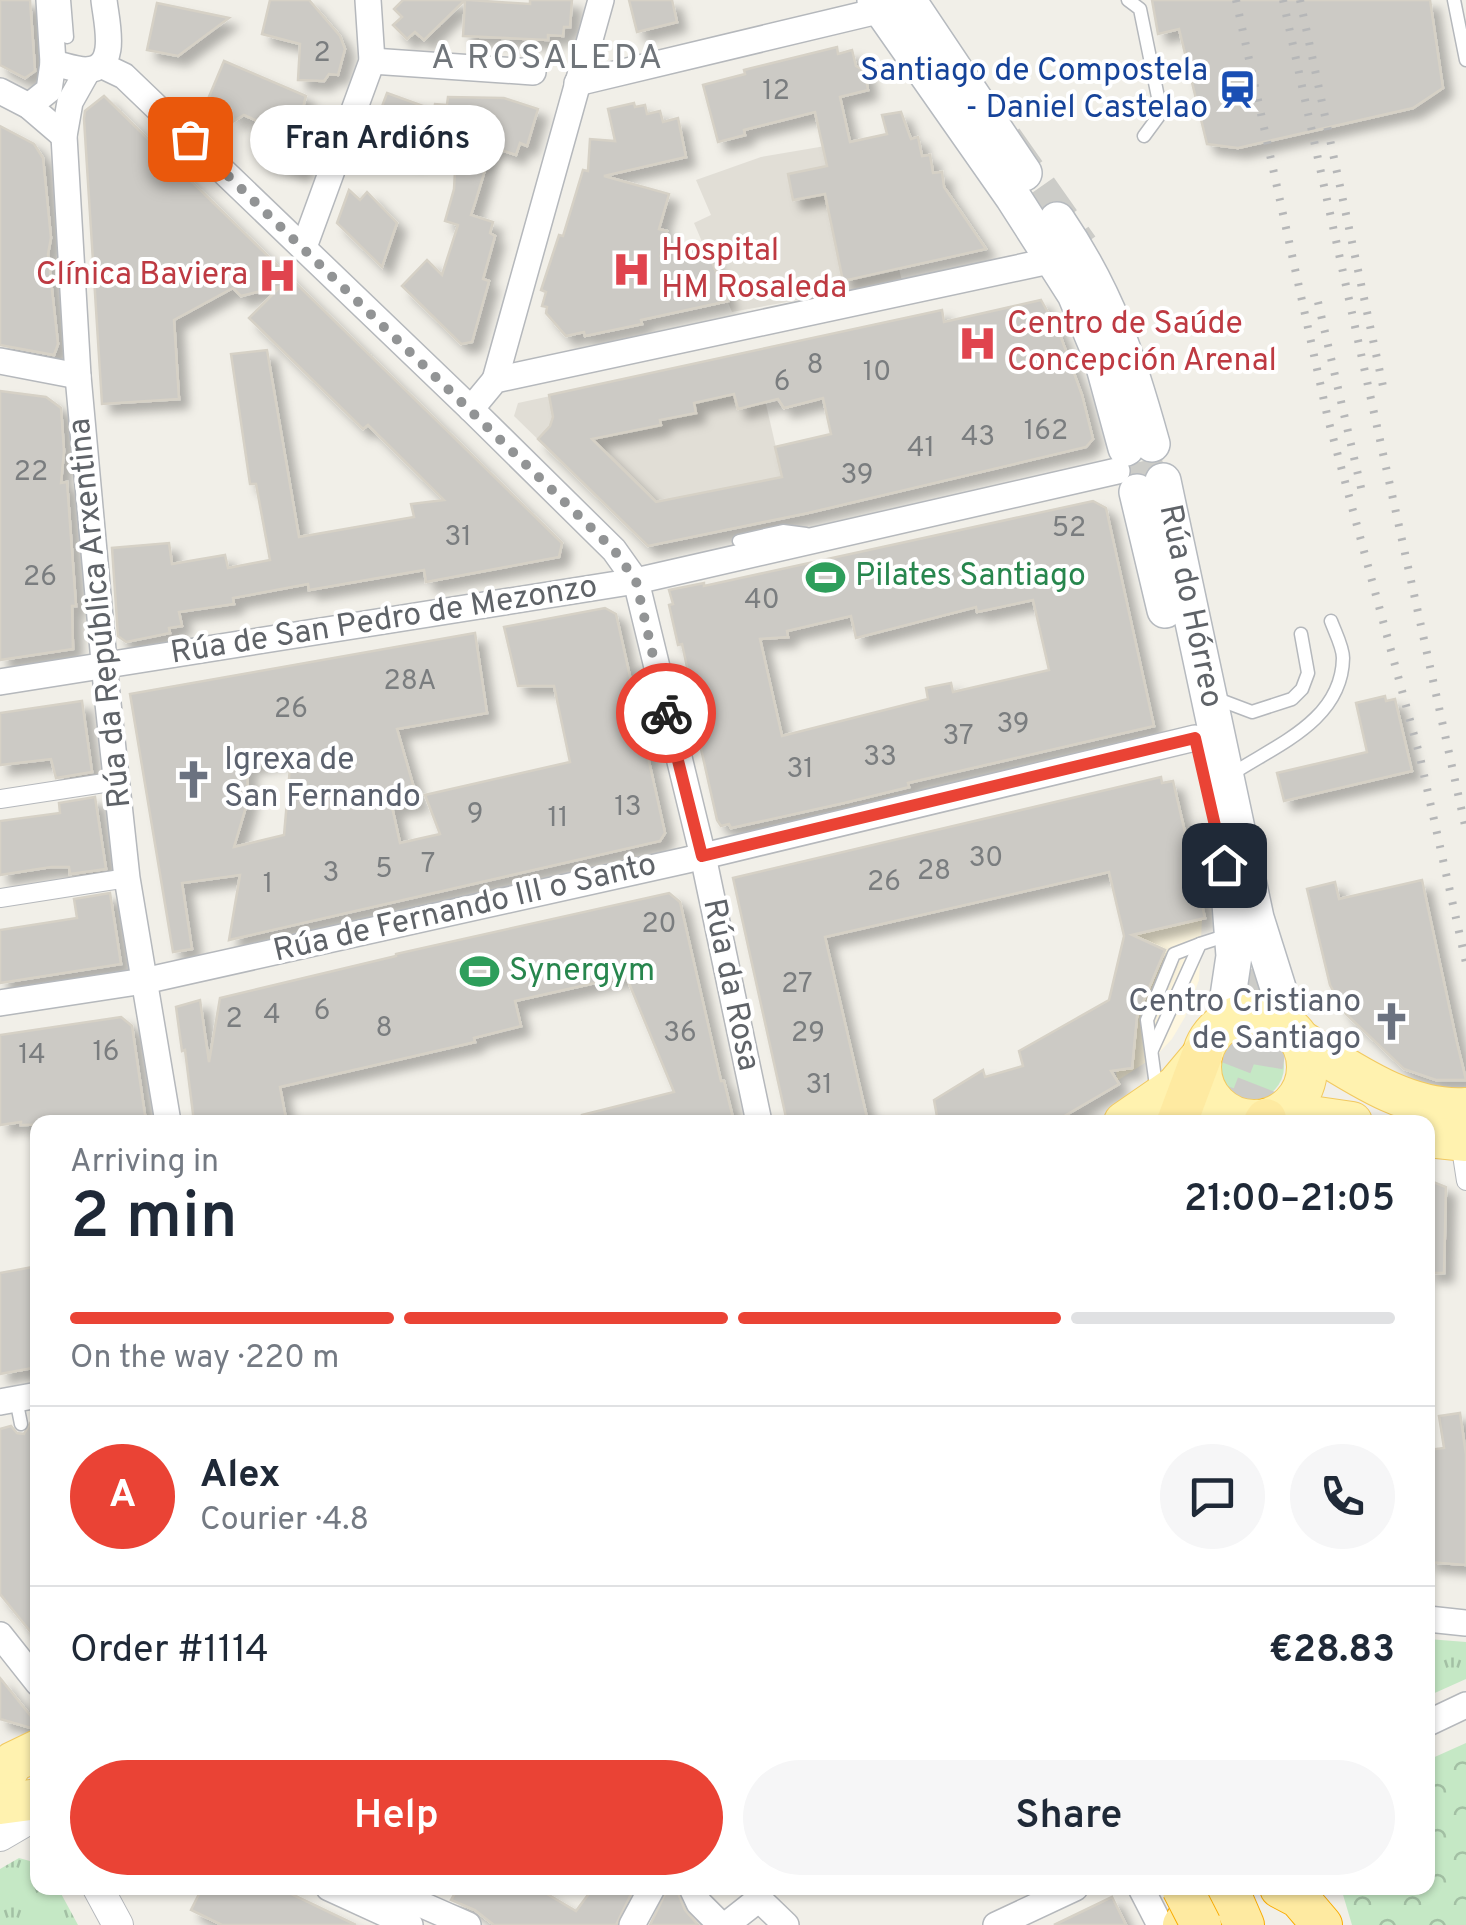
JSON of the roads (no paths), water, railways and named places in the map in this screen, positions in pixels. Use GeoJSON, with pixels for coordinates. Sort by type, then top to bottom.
{"type":"FeatureCollection","features":[{"type":"Feature","properties":{"kind":"highway"},"geometry":{"type":"LineString","coordinates":[[1168,1111],[1213,1039]]}},
{"type":"Feature","properties":{"kind":"highway"},"geometry":{"type":"LineString","coordinates":[[1186,1895],[1201,1925]]}},
{"type":"Feature","properties":{"kind":"highway"},"geometry":{"type":"LineString","coordinates":[[1184,1925],[1202,1895]]}},
{"type":"Feature","properties":{"kind":"highway"},"geometry":{"type":"LineString","coordinates":[[1231,1895],[1244,1925]]}},
{"type":"Feature","properties":{"kind":"highway"},"geometry":{"type":"LineString","coordinates":[[1293,1895],[1315,1911]]}},
{"type":"Feature","properties":{"kind":"main road","name":"Rúa do Hórreo"},"geometry":{"type":"LineString","coordinates":[[888,3],[1054,260],[1090,326],[1139,467],[1209,696],[1260,940],[1292,1031]]}},
{"type":"Feature","properties":{"kind":"main road","name":"Rúa do Hórreo"},"geometry":{"type":"LineString","coordinates":[[888,3],[1088,268],[1123,342],[1139,467],[1235,933],[1232,980],[1213,1039]]}},
{"type":"Feature","properties":{"kind":"main road"},"geometry":{"type":"LineString","coordinates":[[1243,1115],[1215,1103],[1201,1072],[1213,1039],[1254,1014],[1292,1031],[1378,1086],[1418,1102],[1431,1115]]}},
{"type":"Feature","properties":{"kind":"main road"},"geometry":{"type":"LineString","coordinates":[[1258,1115],[1295,1102],[1304,1088],[1306,1056],[1292,1031]]}},
{"type":"Feature","properties":{"kind":"main road"},"geometry":{"type":"LineString","coordinates":[[1435,1119],[1457,1142]]}},
{"type":"Feature","properties":{"kind":"main road"},"geometry":{"type":"LineString","coordinates":[[0,1804],[30,1803]]}},
{"type":"Feature","properties":{"kind":"street"},"geometry":{"type":"LineString","coordinates":[[29,106],[49,90],[53,63],[49,0]]}},
{"type":"Feature","properties":{"kind":"street"},"geometry":{"type":"LineString","coordinates":[[53,63],[94,68],[109,52],[104,0]]}},
{"type":"Feature","properties":{"kind":"street"},"geometry":{"type":"LineString","coordinates":[[304,248],[372,61],[368,0]]}},
{"type":"Feature","properties":{"kind":"street"},"geometry":{"type":"LineString","coordinates":[[471,408],[494,380],[601,0]]}},
{"type":"Feature","properties":{"kind":"street"},"geometry":{"type":"LineString","coordinates":[[577,83],[888,3]]}},
{"type":"Feature","properties":{"kind":"street"},"geometry":{"type":"LineString","coordinates":[[372,61],[533,72]]}},
{"type":"Feature","properties":{"kind":"street","name":"Rúa da República Arxentina"},"geometry":{"type":"LineString","coordinates":[[94,68],[70,102],[64,136],[78,376],[127,878],[167,1115]]}},
{"type":"Feature","properties":{"kind":"street","name":"Rúa da Rosa"},"geometry":{"type":"LineString","coordinates":[[94,68],[124,76],[471,408],[614,550],[636,581],[702,856],[758,1115]]}},
{"type":"Feature","properties":{"kind":"street"},"geometry":{"type":"LineString","coordinates":[[0,91],[29,106],[64,136]]}},
{"type":"Feature","properties":{"kind":"street"},"geometry":{"type":"LineString","coordinates":[[494,380],[776,312],[1054,260]]}},
{"type":"Feature","properties":{"kind":"street"},"geometry":{"type":"LineString","coordinates":[[0,361],[78,376]]}},
{"type":"Feature","properties":{"kind":"street","name":"Rúa de San Pedro de Mezonzo"},"geometry":{"type":"LineString","coordinates":[[0,682],[636,581],[1139,467]]}},
{"type":"Feature","properties":{"kind":"street","name":"Rúa de Fernando III o Santo"},"geometry":{"type":"LineString","coordinates":[[0,1003],[144,981],[702,856],[1195,738]]}},
{"type":"Feature","properties":{"kind":"street"},"geometry":{"type":"LineString","coordinates":[[0,799],[117,782]]}},
{"type":"Feature","properties":{"kind":"street"},"geometry":{"type":"LineString","coordinates":[[0,898],[127,878]]}},
{"type":"Feature","properties":{"kind":"street"},"geometry":{"type":"LineString","coordinates":[[1435,1619],[1466,1622]]}},
{"type":"Feature","properties":{"kind":"street"},"geometry":{"type":"LineString","coordinates":[[0,1634],[30,1673]]}},
{"type":"Feature","properties":{"kind":"street"},"geometry":{"type":"LineString","coordinates":[[1435,1720],[1466,1705]]}},
{"type":"Feature","properties":{"kind":"street"},"geometry":{"type":"LineString","coordinates":[[0,1836],[30,1814]]}},
{"type":"Feature","properties":{"kind":"street"},"geometry":{"type":"LineString","coordinates":[[102,1895],[118,1925]]}},
{"type":"Feature","properties":{"kind":"street"},"geometry":{"type":"LineString","coordinates":[[346,1895],[410,1925]]}},
{"type":"Feature","properties":{"kind":"street"},"geometry":{"type":"LineString","coordinates":[[361,1902],[383,1895]]}},
{"type":"Feature","properties":{"kind":"street"},"geometry":{"type":"LineString","coordinates":[[400,1895],[468,1925]]}},
{"type":"Feature","properties":{"kind":"street"},"geometry":{"type":"LineString","coordinates":[[632,1925],[648,1895]]}},
{"type":"Feature","properties":{"kind":"street"},"geometry":{"type":"LineString","coordinates":[[695,1895],[723,1925],[759,1899],[786,1925]]}},
{"type":"Feature","properties":{"kind":"street"},"geometry":{"type":"LineString","coordinates":[[996,1925],[1061,1895]]}},
{"type":"Feature","properties":{"kind":"street"},"geometry":{"type":"LineString","coordinates":[[1145,1895],[1160,1925]]}},
{"type":"Feature","properties":{"kind":"lane"},"geometry":{"type":"LineString","coordinates":[[64,0],[67,37]]}},
{"type":"Feature","properties":{"kind":"lane"},"geometry":{"type":"LineString","coordinates":[[1128,0],[1140,9],[1160,102],[1158,117],[1144,136]]}},
{"type":"Feature","properties":{"kind":"lane"},"geometry":{"type":"LineString","coordinates":[[1454,0],[1466,60]]}},
{"type":"Feature","properties":{"kind":"lane"},"geometry":{"type":"LineString","coordinates":[[739,541],[783,531],[828,537]]}},
{"type":"Feature","properties":{"kind":"lane"},"geometry":{"type":"LineString","coordinates":[[1227,778],[1298,734],[1320,715],[1337,686],[1343,656],[1331,621]]}},
{"type":"Feature","properties":{"kind":"lane"},"geometry":{"type":"LineString","coordinates":[[1209,696],[1252,712],[1292,699],[1302,689],[1308,674],[1302,634]]}},
{"type":"Feature","properties":{"kind":"lane"},"geometry":{"type":"LineString","coordinates":[[1168,1111],[1150,1055],[1200,944],[1235,933]]}},
{"type":"Feature","properties":{"kind":"tunnel"},"geometry":{"type":"LineString","coordinates":[[1003,140],[1079,248]]}},
{"type":"Feature","properties":{"kind":"tunnel"},"geometry":{"type":"LineString","coordinates":[[1128,403],[1159,532]]}},
{"type":"Feature","properties":{"kind":"tunnel"},"geometry":{"type":"LineString","coordinates":[[1213,1115],[1248,1024],[1250,942],[1246,920]]}},
{"type":"Feature","properties":{"kind":"tunnel"},"geometry":{"type":"LineString","coordinates":[[1245,1115],[1262,1071],[1273,1006]]}},
{"type":"Feature","properties":{"kind":"railway"},"geometry":{"type":"LineString","coordinates":[[1236,0],[1328,419],[1420,757],[1466,963]]}},
{"type":"Feature","properties":{"kind":"railway"},"geometry":{"type":"LineString","coordinates":[[1283,0],[1466,830]]}},
{"type":"Feature","properties":{"kind":"railway"},"geometry":{"type":"LineString","coordinates":[[1300,0],[1384,391]]}},
{"type":"Feature","properties":{"kind":"railway"},"geometry":{"type":"LineString","coordinates":[[1318,302],[1362,492]]}},
{"type":"Feature","properties":{"kind":"place","name":"Santiago de Compostela - Daniel Castelao"},"geometry":{"type":"Point","coordinates":[1238,90]}},
{"type":"Feature","properties":{"kind":"place","name":"Fran Ardións"},"geometry":{"type":"Point","coordinates":[190,139]}},
{"type":"Feature","properties":{"kind":"place","name":"Hospital HM Rosaleda"},"geometry":{"type":"Point","coordinates":[631,270]}},
{"type":"Feature","properties":{"kind":"place","name":"Clínica Baviera"},"geometry":{"type":"Point","coordinates":[278,276]}},
{"type":"Feature","properties":{"kind":"place","name":"Centro de Saúde Concepción Arenal"},"geometry":{"type":"Point","coordinates":[977,343]}},
{"type":"Feature","properties":{"kind":"place","name":"Pilates Santiago"},"geometry":{"type":"Point","coordinates":[825,577]}},
{"type":"Feature","properties":{"kind":"place","name":"Igrexa de San Fernando"},"geometry":{"type":"Point","coordinates":[194,779]}},
{"type":"Feature","properties":{"kind":"place","name":"Synergym"},"geometry":{"type":"Point","coordinates":[479,972]}},
{"type":"Feature","properties":{"kind":"place","name":"Centro Cristiano de Santiago"},"geometry":{"type":"Point","coordinates":[1391,1021]}},
{"type":"Feature","properties":{"kind":"district","name":"A ROSALEDA"},"geometry":{"type":"Point","coordinates":[548,59]}}]}
